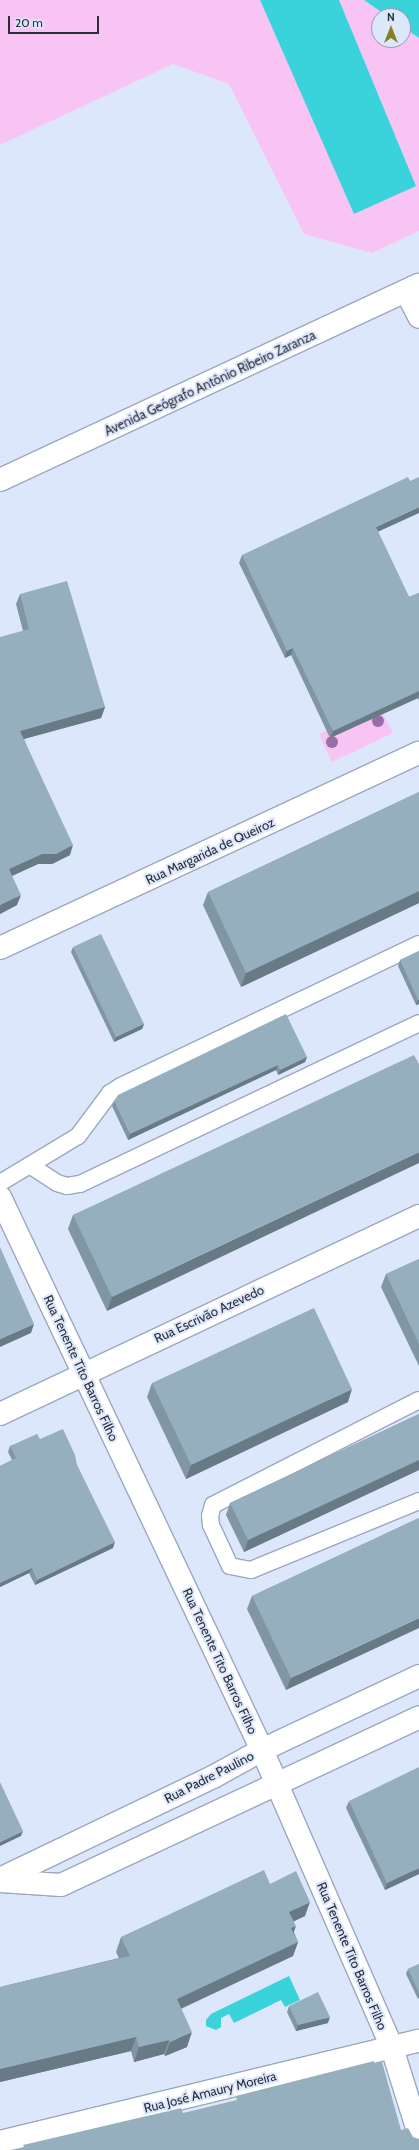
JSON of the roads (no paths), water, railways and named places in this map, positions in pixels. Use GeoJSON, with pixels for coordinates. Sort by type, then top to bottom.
{"type":"FeatureCollection","features":[{"type":"Feature","properties":{"kind":"street"},"geometry":{"type":"LineString","coordinates":[[413,288],[419,317]]}},
{"type":"Feature","properties":{"kind":"street","name":"Avenida Geógrafo Antônio Ribeiro Zaranza"},"geometry":{"type":"LineString","coordinates":[[0,480],[413,288]]}},
{"type":"Feature","properties":{"kind":"street","name":"Rua Margarida de Queiroz"},"geometry":{"type":"LineString","coordinates":[[0,948],[419,753]]}},
{"type":"Feature","properties":{"kind":"street","name":"Rua Tenente Tito Barros Filho"},"geometry":{"type":"LineString","coordinates":[[0,1197],[85,1372],[262,1750],[392,2048],[419,2134]]}},
{"type":"Feature","properties":{"kind":"street","name":"Rua Escrivão Azevedo"},"geometry":{"type":"LineString","coordinates":[[0,1414],[85,1372],[419,1216]]}},
{"type":"Feature","properties":{"kind":"street","name":"Rua Padre Paulino"},"geometry":{"type":"LineString","coordinates":[[0,1880],[214,1777],[262,1750],[419,1676]]}},
{"type":"Feature","properties":{"kind":"street","name":"Rua Padre Paulino"},"geometry":{"type":"LineString","coordinates":[[0,1880],[61,1885],[277,1785],[419,1717]]}},
{"type":"Feature","properties":{"kind":"street","name":"Rua José Amaury Moreira"},"geometry":{"type":"LineString","coordinates":[[0,2142],[392,2048],[419,2040]]}},
{"type":"Feature","properties":{"kind":"lane"},"geometry":{"type":"LineString","coordinates":[[0,1183],[31,1166],[78,1136],[110,1093],[121,1086],[419,944]]}},
{"type":"Feature","properties":{"kind":"lane"},"geometry":{"type":"LineString","coordinates":[[31,1166],[57,1183],[67,1186],[80,1184],[419,1023]]}},
{"type":"Feature","properties":{"kind":"lane"},"geometry":{"type":"LineString","coordinates":[[419,1400],[214,1505],[210,1516],[211,1525],[230,1566],[251,1570],[419,1501]]}},
{"type":"Feature","properties":{"kind":"water"},"geometry":{"type":"Polygon","coordinates":[[[260,0],[339,0],[416,186],[354,214],[260,0]]]}},
{"type":"Feature","properties":{"kind":"water"},"geometry":{"type":"Polygon","coordinates":[[[364,0],[419,0],[419,38],[411,32],[411,8],[376,8],[364,0]]]}},
{"type":"Feature","properties":{"kind":"water"},"geometry":{"type":"Polygon","coordinates":[[[289,1976],[300,2000],[285,2007],[281,2000],[234,2023],[229,2014],[221,2018],[221,2027],[216,2030],[206,2026],[206,2020],[211,2014],[289,1976]]]}}]}
